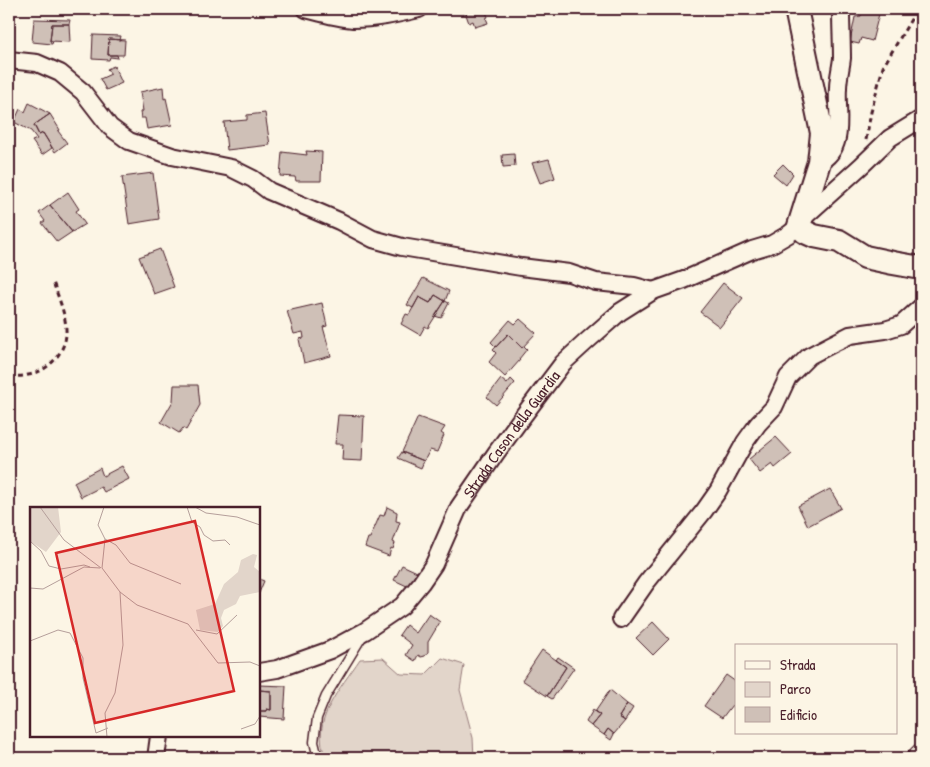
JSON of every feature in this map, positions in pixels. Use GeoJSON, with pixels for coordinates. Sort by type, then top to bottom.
{"type":"FeatureCollection","features":[{"type":"Feature","properties":{"kind":"street"},"geometry":{"type":"LineString","coordinates":[[306,9],[330,16],[352,19],[383,17],[420,9]]}},
{"type":"Feature","properties":{"kind":"street"},"geometry":{"type":"LineString","coordinates":[[796,9],[822,133],[819,162],[800,223],[805,232],[814,236],[839,241],[865,257],[921,268]]}},
{"type":"Feature","properties":{"kind":"street"},"geometry":{"type":"LineString","coordinates":[[819,162],[830,155],[838,135],[837,97],[842,58],[842,9]]}},
{"type":"Feature","properties":{"kind":"street"},"geometry":{"type":"LineString","coordinates":[[9,60],[37,63],[60,73],[82,92],[110,127],[129,141],[172,156],[231,168],[253,179],[268,191],[339,221],[373,239],[402,247],[521,268],[569,273],[596,282],[634,286],[653,291]]}},
{"type":"Feature","properties":{"kind":"street","name":"Strada Cason della Guardia"},"geometry":{"type":"LineString","coordinates":[[260,672],[277,669],[330,650],[365,631],[402,606],[434,564],[459,507],[500,446],[563,363],[620,312],[653,291],[684,280],[752,250],[772,244],[789,234],[890,138],[921,119]]}},
{"type":"Feature","properties":{"kind":"street"},"geometry":{"type":"LineString","coordinates":[[621,619],[646,583],[718,492],[745,442],[774,407],[788,377],[809,356],[850,335],[885,330],[901,325],[921,307]]}},
{"type":"Feature","properties":{"kind":"street"},"geometry":{"type":"LineString","coordinates":[[156,758],[159,737]]}},
{"type":"Feature","properties":{"kind":"street"},"geometry":{"type":"LineString","coordinates":[[915,758],[921,752]]}},
{"type":"Feature","properties":{"kind":"lane"},"geometry":{"type":"LineString","coordinates":[[318,758],[314,742],[317,718],[331,688],[365,631]]}},
{"type":"Feature","properties":{"kind":"path"},"geometry":{"type":"LineString","coordinates":[[861,166],[871,112],[884,67],[917,9]]}},
{"type":"Feature","properties":{"kind":"path"},"geometry":{"type":"LineString","coordinates":[[9,376],[29,375],[46,368],[57,357],[64,344],[66,334],[63,312],[53,282]]}},
{"type":"Feature","properties":{"kind":"green space"},"geometry":{"type":"Polygon","coordinates":[[[383,658],[401,674],[425,675],[442,658],[464,665],[460,690],[473,738],[474,758],[326,758],[321,731],[324,718],[336,693],[360,659],[383,658]]]}},
{"type":"Feature","properties":{"kind":"building"},"geometry":{"type":"Polygon","coordinates":[[[464,9],[485,9],[488,23],[475,27],[473,21],[469,23],[464,9]]]}},
{"type":"Feature","properties":{"kind":"building"},"geometry":{"type":"Polygon","coordinates":[[[862,9],[880,10],[872,41],[861,38],[859,44],[850,42],[855,17],[861,16],[862,9]]]}},
{"type":"Feature","properties":{"kind":"building"},"geometry":{"type":"Polygon","coordinates":[[[34,19],[70,20],[69,24],[52,24],[50,41],[53,41],[52,44],[32,42],[34,19]]]}},
{"type":"Feature","properties":{"kind":"building"},"geometry":{"type":"Polygon","coordinates":[[[52,24],[69,24],[70,42],[50,41],[52,24]]]}},
{"type":"Feature","properties":{"kind":"building"},"geometry":{"type":"Polygon","coordinates":[[[93,35],[121,36],[120,40],[109,39],[108,55],[117,55],[118,58],[110,57],[109,60],[92,59],[93,35]]]}},
{"type":"Feature","properties":{"kind":"building"},"geometry":{"type":"Polygon","coordinates":[[[109,39],[125,40],[124,55],[108,55],[109,39]]]}},
{"type":"Feature","properties":{"kind":"building"},"geometry":{"type":"Polygon","coordinates":[[[114,66],[122,83],[106,90],[100,79],[111,74],[107,69],[114,66]]]}},
{"type":"Feature","properties":{"kind":"building"},"geometry":{"type":"Polygon","coordinates":[[[921,78],[921,96],[917,94],[921,78]]]}},
{"type":"Feature","properties":{"kind":"building"},"geometry":{"type":"Polygon","coordinates":[[[163,87],[164,99],[166,98],[172,125],[147,129],[145,118],[141,118],[140,112],[143,111],[140,92],[163,87]]]}},
{"type":"Feature","properties":{"kind":"building"},"geometry":{"type":"Polygon","coordinates":[[[29,103],[50,114],[34,125],[39,135],[43,133],[52,148],[42,155],[32,141],[37,139],[31,131],[14,122],[20,109],[25,112],[29,103]]]}},
{"type":"Feature","properties":{"kind":"building"},"geometry":{"type":"Polygon","coordinates":[[[265,113],[270,145],[227,150],[224,122],[247,120],[247,115],[265,113]]]}},
{"type":"Feature","properties":{"kind":"building"},"geometry":{"type":"Polygon","coordinates":[[[50,114],[60,130],[58,131],[67,143],[55,152],[43,133],[39,135],[34,125],[50,114]]]}},
{"type":"Feature","properties":{"kind":"building"},"geometry":{"type":"Polygon","coordinates":[[[306,151],[322,152],[321,181],[296,181],[295,177],[280,176],[282,152],[307,155],[306,151]]]}},
{"type":"Feature","properties":{"kind":"building"},"geometry":{"type":"Polygon","coordinates":[[[514,154],[515,166],[503,167],[502,155],[514,154]]]}},
{"type":"Feature","properties":{"kind":"building"},"geometry":{"type":"Polygon","coordinates":[[[549,159],[555,178],[540,183],[532,163],[549,159]]]}},
{"type":"Feature","properties":{"kind":"building"},"geometry":{"type":"Polygon","coordinates":[[[783,164],[793,174],[786,185],[773,174],[783,164]]]}},
{"type":"Feature","properties":{"kind":"building"},"geometry":{"type":"Polygon","coordinates":[[[153,173],[159,219],[129,224],[122,177],[153,173]]]}},
{"type":"Feature","properties":{"kind":"building"},"geometry":{"type":"Polygon","coordinates":[[[68,192],[79,209],[76,211],[85,224],[72,232],[50,205],[68,192]]]}},
{"type":"Feature","properties":{"kind":"building"},"geometry":{"type":"Polygon","coordinates":[[[50,205],[72,232],[57,242],[42,223],[45,221],[39,213],[50,205]]]}},
{"type":"Feature","properties":{"kind":"building"},"geometry":{"type":"Polygon","coordinates":[[[160,249],[174,287],[154,294],[139,257],[160,249]]]}},
{"type":"Feature","properties":{"kind":"building"},"geometry":{"type":"Polygon","coordinates":[[[423,278],[449,291],[445,301],[435,295],[430,303],[419,297],[413,308],[407,305],[423,278]]]}},
{"type":"Feature","properties":{"kind":"building"},"geometry":{"type":"Polygon","coordinates":[[[723,283],[743,298],[720,327],[700,312],[723,283]]]}},
{"type":"Feature","properties":{"kind":"building"},"geometry":{"type":"Polygon","coordinates":[[[435,295],[445,301],[428,328],[425,326],[420,335],[401,324],[406,314],[409,315],[419,297],[430,303],[435,295]]]}},
{"type":"Feature","properties":{"kind":"building"},"geometry":{"type":"Polygon","coordinates":[[[445,301],[449,303],[441,318],[435,316],[445,301]]]}},
{"type":"Feature","properties":{"kind":"building"},"geometry":{"type":"Polygon","coordinates":[[[322,303],[327,326],[323,327],[331,356],[304,363],[299,339],[304,338],[303,332],[294,334],[287,311],[322,303]]]}},
{"type":"Feature","properties":{"kind":"building"},"geometry":{"type":"Polygon","coordinates":[[[520,319],[536,333],[522,348],[508,334],[496,347],[491,342],[510,320],[515,324],[520,319]]]}},
{"type":"Feature","properties":{"kind":"building"},"geometry":{"type":"Polygon","coordinates":[[[508,334],[522,348],[524,346],[527,349],[505,377],[489,362],[496,353],[493,350],[508,334]]]}},
{"type":"Feature","properties":{"kind":"building"},"geometry":{"type":"Polygon","coordinates":[[[501,379],[507,384],[511,379],[515,383],[496,405],[487,397],[501,379]]]}},
{"type":"Feature","properties":{"kind":"building"},"geometry":{"type":"Polygon","coordinates":[[[174,385],[198,385],[200,405],[186,430],[183,428],[179,433],[161,422],[173,401],[174,385]]]}},
{"type":"Feature","properties":{"kind":"building"},"geometry":{"type":"Polygon","coordinates":[[[338,415],[364,416],[362,461],[342,460],[343,444],[335,444],[338,415]]]}},
{"type":"Feature","properties":{"kind":"building"},"geometry":{"type":"Polygon","coordinates":[[[418,417],[445,427],[441,433],[444,435],[437,452],[430,450],[424,461],[402,452],[418,417]]]}},
{"type":"Feature","properties":{"kind":"building"},"geometry":{"type":"Polygon","coordinates":[[[776,437],[792,454],[775,468],[772,464],[760,473],[749,459],[776,437]]]}},
{"type":"Feature","properties":{"kind":"building"},"geometry":{"type":"Polygon","coordinates":[[[402,452],[424,461],[421,468],[398,458],[402,452]]]}},
{"type":"Feature","properties":{"kind":"building"},"geometry":{"type":"Polygon","coordinates":[[[122,466],[129,479],[104,492],[101,487],[81,497],[74,482],[100,468],[103,476],[122,466]]]}},
{"type":"Feature","properties":{"kind":"building"},"geometry":{"type":"Polygon","coordinates":[[[830,489],[841,508],[808,526],[798,506],[830,489]]]}},
{"type":"Feature","properties":{"kind":"building"},"geometry":{"type":"Polygon","coordinates":[[[387,507],[397,512],[396,521],[400,522],[393,542],[395,543],[393,549],[391,548],[389,556],[365,547],[380,515],[384,516],[387,507]]]}},
{"type":"Feature","properties":{"kind":"building"},"geometry":{"type":"Polygon","coordinates":[[[402,565],[417,572],[409,587],[394,580],[402,565]]]}},
{"type":"Feature","properties":{"kind":"building"},"geometry":{"type":"Polygon","coordinates":[[[260,579],[264,581],[260,591],[260,579]]]}},
{"type":"Feature","properties":{"kind":"building"},"geometry":{"type":"Polygon","coordinates":[[[429,614],[440,622],[428,642],[428,652],[425,656],[421,657],[418,655],[415,661],[406,655],[412,645],[399,635],[406,625],[416,633],[429,614]]]}},
{"type":"Feature","properties":{"kind":"building"},"geometry":{"type":"Polygon","coordinates":[[[653,622],[669,639],[653,655],[636,638],[653,622]]]}},
{"type":"Feature","properties":{"kind":"building"},"geometry":{"type":"Polygon","coordinates":[[[542,650],[566,667],[547,696],[522,680],[542,650]]]}},
{"type":"Feature","properties":{"kind":"building"},"geometry":{"type":"Polygon","coordinates":[[[558,657],[574,668],[552,699],[547,696],[566,667],[556,660],[558,657]]]}},
{"type":"Feature","properties":{"kind":"building"},"geometry":{"type":"Polygon","coordinates":[[[726,675],[735,681],[735,705],[734,707],[732,705],[722,718],[704,706],[726,675]]]}},
{"type":"Feature","properties":{"kind":"building"},"geometry":{"type":"Polygon","coordinates":[[[260,685],[286,686],[284,719],[260,717],[260,711],[271,710],[271,691],[260,690],[260,685]]]}},
{"type":"Feature","properties":{"kind":"building"},"geometry":{"type":"Polygon","coordinates":[[[260,690],[271,691],[271,710],[267,709],[267,711],[260,711],[260,690]]]}},
{"type":"Feature","properties":{"kind":"building"},"geometry":{"type":"Polygon","coordinates":[[[610,690],[627,704],[619,717],[625,721],[614,734],[608,729],[604,735],[591,726],[600,715],[595,712],[610,690]]]}},
{"type":"Feature","properties":{"kind":"building"},"geometry":{"type":"Polygon","coordinates":[[[627,704],[633,708],[625,721],[619,717],[627,704]]]}},
{"type":"Feature","properties":{"kind":"building"},"geometry":{"type":"Polygon","coordinates":[[[593,710],[600,715],[591,726],[586,722],[593,710]]]}},
{"type":"Feature","properties":{"kind":"building"},"geometry":{"type":"Polygon","coordinates":[[[608,729],[614,734],[611,740],[604,735],[608,729]]]}}]}
